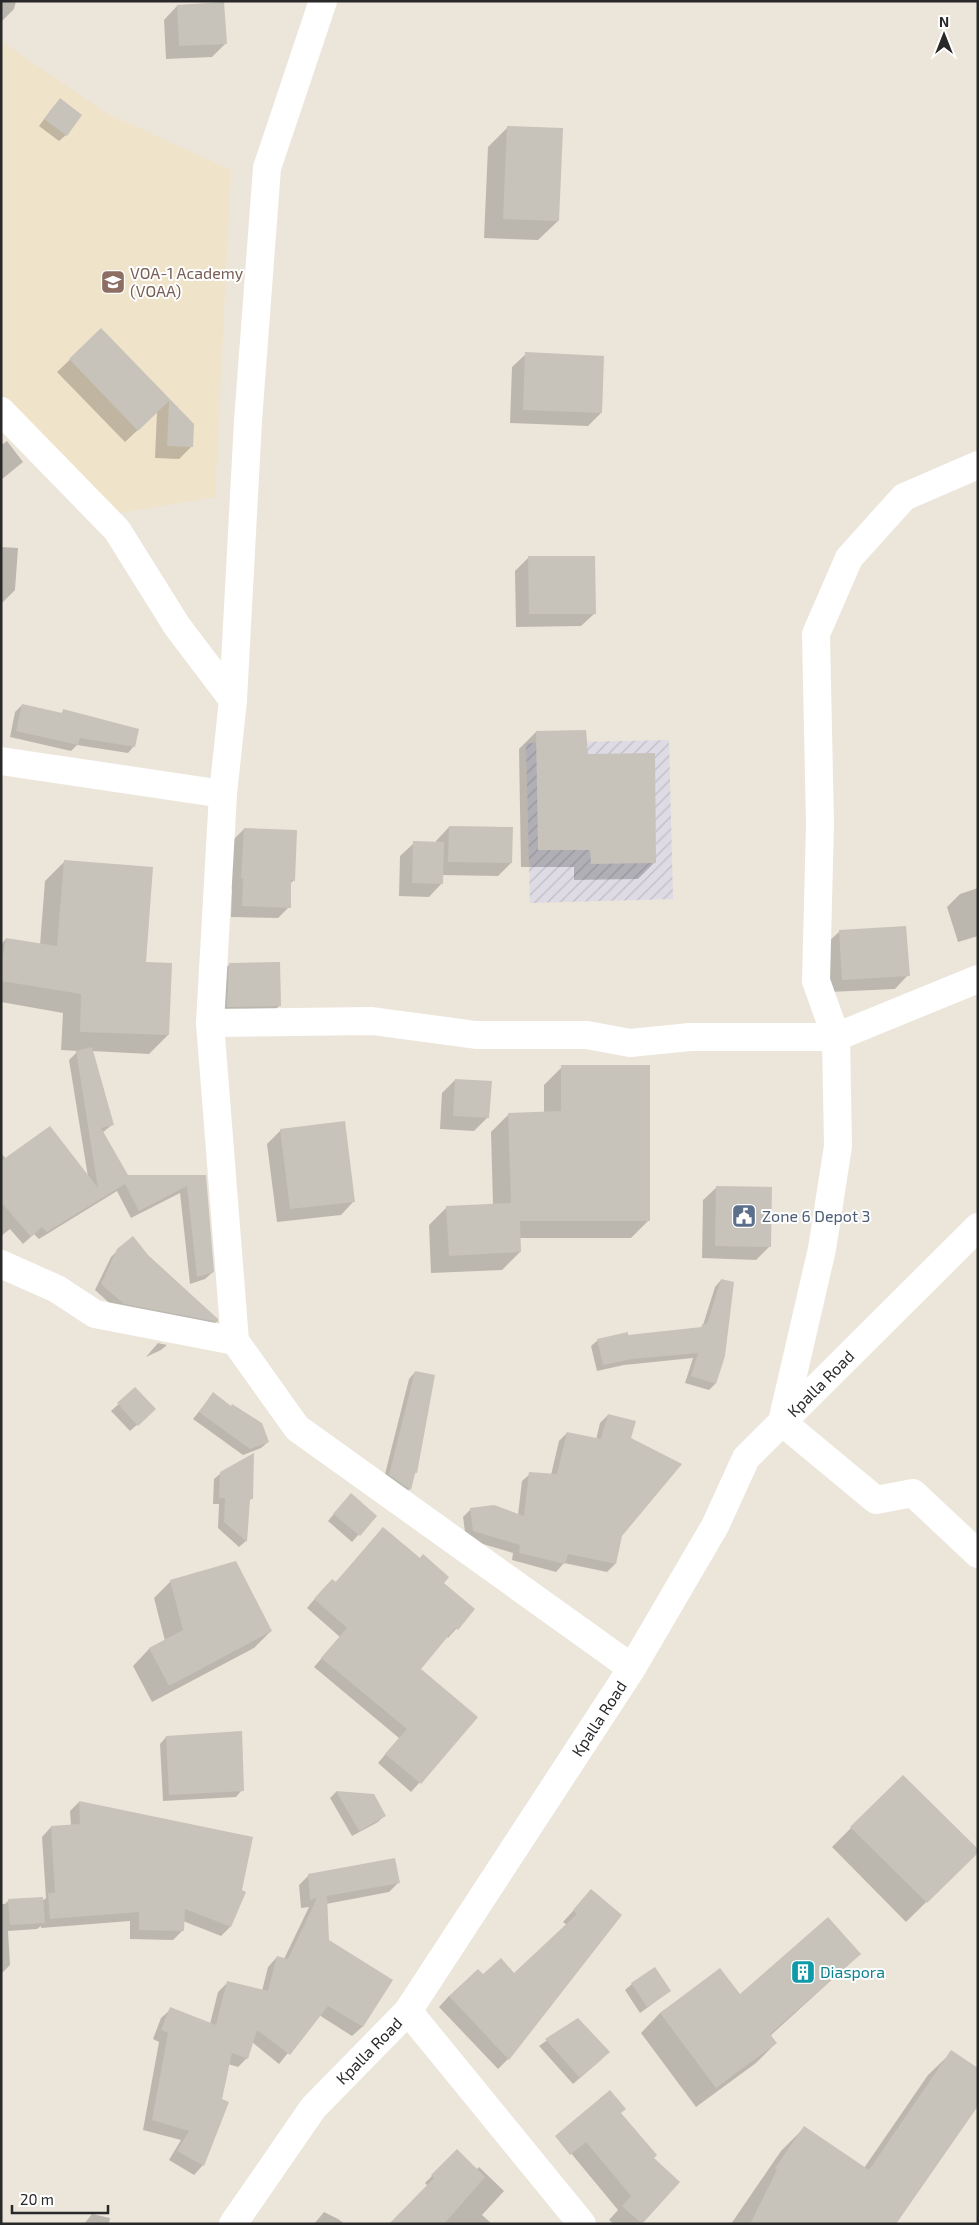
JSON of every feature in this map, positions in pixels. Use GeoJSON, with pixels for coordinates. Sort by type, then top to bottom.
{"type":"FeatureCollection","features":[{"type":"Feature","properties":{"kind":"street"},"geometry":{"type":"LineString","coordinates":[[323,1],[267,168],[248,421],[234,700],[223,794],[210,1022],[234,1341],[297,1428],[632,1668]]}},
{"type":"Feature","properties":{"kind":"street"},"geometry":{"type":"LineString","coordinates":[[1,411],[118,530],[177,626],[234,700]]}},
{"type":"Feature","properties":{"kind":"street"},"geometry":{"type":"LineString","coordinates":[[978,464],[904,496],[849,558],[816,634],[820,824],[816,981],[836,1037],[838,1146],[822,1249],[782,1422],[876,1500],[913,1493],[978,1554]]}},
{"type":"Feature","properties":{"kind":"street"},"geometry":{"type":"LineString","coordinates":[[1,761],[223,794]]}},
{"type":"Feature","properties":{"kind":"street"},"geometry":{"type":"LineString","coordinates":[[210,1022],[372,1022],[476,1035],[587,1035],[630,1043],[690,1037],[836,1037],[978,979]]}},
{"type":"Feature","properties":{"kind":"street","name":"Kpalla Road"},"geometry":{"type":"LineString","coordinates":[[233,2224],[313,2108],[408,2012],[632,1668],[715,1526],[746,1458],[978,1226]]}},
{"type":"Feature","properties":{"kind":"street"},"geometry":{"type":"LineString","coordinates":[[1,1264],[56,1289],[95,1314],[234,1341]]}},
{"type":"Feature","properties":{"kind":"street"},"geometry":{"type":"LineString","coordinates":[[408,2012],[582,2224]]}},
{"type":"Feature","properties":{"kind":"shaded area","name":"VOA-1 Academy (VOAA)"},"geometry":{"type":"Polygon","coordinates":[[[1,41],[106,113],[231,170],[215,497],[118,513],[1,395],[1,41]]]}},
{"type":"Feature","properties":{"kind":"shaded area"},"geometry":{"type":"Polygon","coordinates":[[[669,740],[673,899],[530,903],[526,743],[669,740]]]}},
{"type":"Feature","properties":{"kind":"building"},"geometry":{"type":"Polygon","coordinates":[[[224,2],[227,44],[179,46],[177,5],[224,2]]]}},
{"type":"Feature","properties":{"kind":"building"},"geometry":{"type":"Polygon","coordinates":[[[60,98],[82,115],[67,136],[44,119],[60,98]]]}},
{"type":"Feature","properties":{"kind":"building"},"geometry":{"type":"Polygon","coordinates":[[[507,126],[563,128],[559,221],[503,219],[507,126]]]}},
{"type":"Feature","properties":{"kind":"building"},"geometry":{"type":"Polygon","coordinates":[[[101,328],[194,424],[193,447],[167,446],[169,401],[138,431],[69,359],[101,328]]]}},
{"type":"Feature","properties":{"kind":"building"},"geometry":{"type":"Polygon","coordinates":[[[525,352],[604,356],[602,413],[523,410],[525,352]]]}},
{"type":"Feature","properties":{"kind":"building"},"geometry":{"type":"Polygon","coordinates":[[[528,556],[595,556],[596,614],[529,614],[528,556]]]}},
{"type":"Feature","properties":{"kind":"building"},"geometry":{"type":"Polygon","coordinates":[[[22,704],[62,713],[63,709],[139,729],[135,747],[80,738],[78,745],[16,731],[22,704]]]}},
{"type":"Feature","properties":{"kind":"building"},"geometry":{"type":"Polygon","coordinates":[[[586,730],[588,754],[655,753],[656,863],[591,864],[590,850],[538,850],[536,731],[586,730]]]}},
{"type":"Feature","properties":{"kind":"building"},"geometry":{"type":"Polygon","coordinates":[[[449,826],[513,827],[512,863],[448,862],[449,826]]]}},
{"type":"Feature","properties":{"kind":"building"},"geometry":{"type":"Polygon","coordinates":[[[244,828],[297,830],[295,881],[291,880],[291,908],[242,906],[243,879],[241,878],[244,828]]]}},
{"type":"Feature","properties":{"kind":"building"},"geometry":{"type":"Polygon","coordinates":[[[413,841],[444,842],[443,884],[412,883],[413,841]]]}},
{"type":"Feature","properties":{"kind":"building"},"geometry":{"type":"Polygon","coordinates":[[[64,860],[153,867],[146,962],[172,963],[169,1035],[80,1032],[81,994],[1,981],[1,965],[6,938],[57,946],[64,860]]]}},
{"type":"Feature","properties":{"kind":"building"},"geometry":{"type":"Polygon","coordinates":[[[906,926],[910,976],[842,980],[839,930],[906,926]]]}},
{"type":"Feature","properties":{"kind":"building"},"geometry":{"type":"Polygon","coordinates":[[[280,962],[281,1006],[227,1007],[229,963],[280,962]]]}},
{"type":"Feature","properties":{"kind":"building"},"geometry":{"type":"Polygon","coordinates":[[[92,1047],[114,1125],[101,1128],[128,1175],[206,1175],[214,1272],[197,1277],[187,1186],[139,1211],[125,1184],[47,1232],[42,1227],[31,1237],[1,1202],[1,1161],[50,1126],[98,1188],[76,1051],[92,1047]]]}},
{"type":"Feature","properties":{"kind":"building"},"geometry":{"type":"Polygon","coordinates":[[[561,1065],[650,1065],[650,1221],[520,1221],[521,1252],[449,1256],[446,1206],[511,1203],[508,1113],[561,1111],[561,1065]]]}},
{"type":"Feature","properties":{"kind":"building"},"geometry":{"type":"Polygon","coordinates":[[[455,1079],[492,1081],[489,1118],[453,1116],[455,1079]]]}},
{"type":"Feature","properties":{"kind":"building"},"geometry":{"type":"Polygon","coordinates":[[[345,1121],[355,1202],[290,1209],[280,1129],[345,1121]]]}},
{"type":"Feature","properties":{"kind":"building","name":"Zone 6 Depot 3"},"geometry":{"type":"Polygon","coordinates":[[[716,1186],[772,1187],[771,1247],[715,1246],[716,1186]]]}},
{"type":"Feature","properties":{"kind":"building"},"geometry":{"type":"Polygon","coordinates":[[[133,1236],[148,1255],[218,1319],[218,1322],[124,1304],[101,1284],[117,1249],[133,1236]]]}},
{"type":"Feature","properties":{"kind":"building"},"geometry":{"type":"Polygon","coordinates":[[[721,1279],[734,1282],[725,1356],[716,1384],[691,1376],[698,1353],[632,1359],[603,1365],[597,1339],[628,1332],[628,1335],[702,1327],[702,1324],[707,1324],[721,1279]]]}},
{"type":"Feature","properties":{"kind":"building"},"geometry":{"type":"Polygon","coordinates":[[[415,1371],[435,1375],[417,1473],[415,1473],[411,1490],[389,1475],[415,1371]]]}},
{"type":"Feature","properties":{"kind":"building"},"geometry":{"type":"Polygon","coordinates":[[[135,1387],[156,1409],[138,1426],[117,1403],[135,1387]]]}},
{"type":"Feature","properties":{"kind":"building"},"geometry":{"type":"Polygon","coordinates":[[[213,1392],[231,1406],[232,1404],[262,1423],[269,1442],[250,1449],[199,1412],[213,1392]]]}},
{"type":"Feature","properties":{"kind":"building"},"geometry":{"type":"Polygon","coordinates":[[[608,1414],[636,1421],[631,1438],[682,1464],[622,1536],[616,1564],[568,1554],[565,1564],[519,1553],[520,1545],[473,1531],[470,1508],[494,1505],[524,1516],[529,1472],[557,1474],[567,1432],[601,1439],[608,1414]]]}},
{"type":"Feature","properties":{"kind":"building"},"geometry":{"type":"Polygon","coordinates":[[[254,1453],[253,1499],[250,1499],[247,1542],[224,1522],[225,1498],[219,1498],[220,1472],[254,1453]]]}},
{"type":"Feature","properties":{"kind":"building"},"geometry":{"type":"Polygon","coordinates":[[[351,1493],[377,1516],[360,1536],[333,1514],[351,1493]]]}},
{"type":"Feature","properties":{"kind":"building"},"geometry":{"type":"Polygon","coordinates":[[[383,1527],[420,1558],[423,1554],[449,1577],[444,1583],[475,1609],[458,1630],[455,1628],[421,1669],[478,1717],[421,1784],[385,1754],[407,1729],[321,1658],[347,1628],[314,1599],[332,1579],[336,1582],[383,1527]]]}},
{"type":"Feature","properties":{"kind":"building"},"geometry":{"type":"Polygon","coordinates":[[[236,1561],[272,1631],[169,1686],[149,1648],[183,1630],[170,1580],[236,1561]]]}},
{"type":"Feature","properties":{"kind":"building"},"geometry":{"type":"Polygon","coordinates":[[[242,1731],[244,1791],[169,1795],[166,1736],[242,1731]]]}},
{"type":"Feature","properties":{"kind":"building"},"geometry":{"type":"Polygon","coordinates":[[[903,1775],[978,1849],[978,1853],[927,1903],[850,1827],[903,1775]]]}},
{"type":"Feature","properties":{"kind":"building"},"geometry":{"type":"Polygon","coordinates":[[[336,1791],[374,1794],[386,1816],[359,1831],[336,1791]]]}},
{"type":"Feature","properties":{"kind":"building"},"geometry":{"type":"Polygon","coordinates":[[[79,1801],[253,1837],[242,1890],[246,1892],[231,1927],[185,1909],[184,1931],[139,1930],[139,1912],[50,1919],[48,1893],[55,1893],[51,1826],[80,1824],[79,1801]]]}},
{"type":"Feature","properties":{"kind":"building"},"geometry":{"type":"Polygon","coordinates":[[[395,1858],[400,1883],[327,1896],[329,1940],[393,1980],[363,2027],[328,2006],[290,2055],[257,2030],[248,2059],[232,2053],[222,2099],[229,2102],[204,2166],[177,2151],[189,2131],[152,2120],[168,2033],[161,2030],[170,2007],[216,2025],[227,1981],[268,1991],[277,1956],[288,1959],[317,1898],[310,1900],[308,1874],[395,1858]]]}},
{"type":"Feature","properties":{"kind":"building"},"geometry":{"type":"Polygon","coordinates":[[[591,1889],[622,1915],[509,2060],[449,1996],[478,1969],[483,1974],[501,1958],[514,1973],[577,1914],[573,1910],[591,1889]]]}},
{"type":"Feature","properties":{"kind":"building"},"geometry":{"type":"Polygon","coordinates":[[[43,1897],[45,1923],[10,1925],[8,1899],[43,1897]]]}},
{"type":"Feature","properties":{"kind":"building"},"geometry":{"type":"Polygon","coordinates":[[[828,1917],[861,1954],[770,2034],[777,2043],[716,2088],[660,2013],[720,1968],[740,1994],[828,1917]]]}},
{"type":"Feature","properties":{"kind":"building"},"geometry":{"type":"Polygon","coordinates":[[[655,1967],[671,1991],[647,2007],[631,1983],[655,1967]]]}},
{"type":"Feature","properties":{"kind":"building"},"geometry":{"type":"Polygon","coordinates":[[[578,2018],[610,2052],[580,2078],[545,2039],[578,2018]]]}},
{"type":"Feature","properties":{"kind":"building"},"geometry":{"type":"Polygon","coordinates":[[[951,2050],[978,2068],[978,2106],[896,2224],[750,2224],[777,2170],[775,2168],[804,2126],[869,2170],[951,2050]]]}},
{"type":"Feature","properties":{"kind":"building"},"geometry":{"type":"Polygon","coordinates":[[[610,2090],[626,2109],[621,2113],[657,2155],[654,2158],[680,2182],[642,2224],[622,2206],[631,2196],[586,2142],[570,2155],[555,2136],[610,2090]]]}},
{"type":"Feature","properties":{"kind":"building"},"geometry":{"type":"Polygon","coordinates":[[[457,2149],[485,2177],[444,2224],[389,2224],[434,2178],[431,2175],[457,2149]]]}},
{"type":"Feature","properties":{"kind":"place","name":"VOA-1 Academy (VOAA)"},"geometry":{"type":"Point","coordinates":[113,282]}},
{"type":"Feature","properties":{"kind":"place","name":"Zone 6 Depot 3"},"geometry":{"type":"Point","coordinates":[744,1216]}},
{"type":"Feature","properties":{"kind":"place","name":"Diaspora"},"geometry":{"type":"Point","coordinates":[803,1972]}}]}
